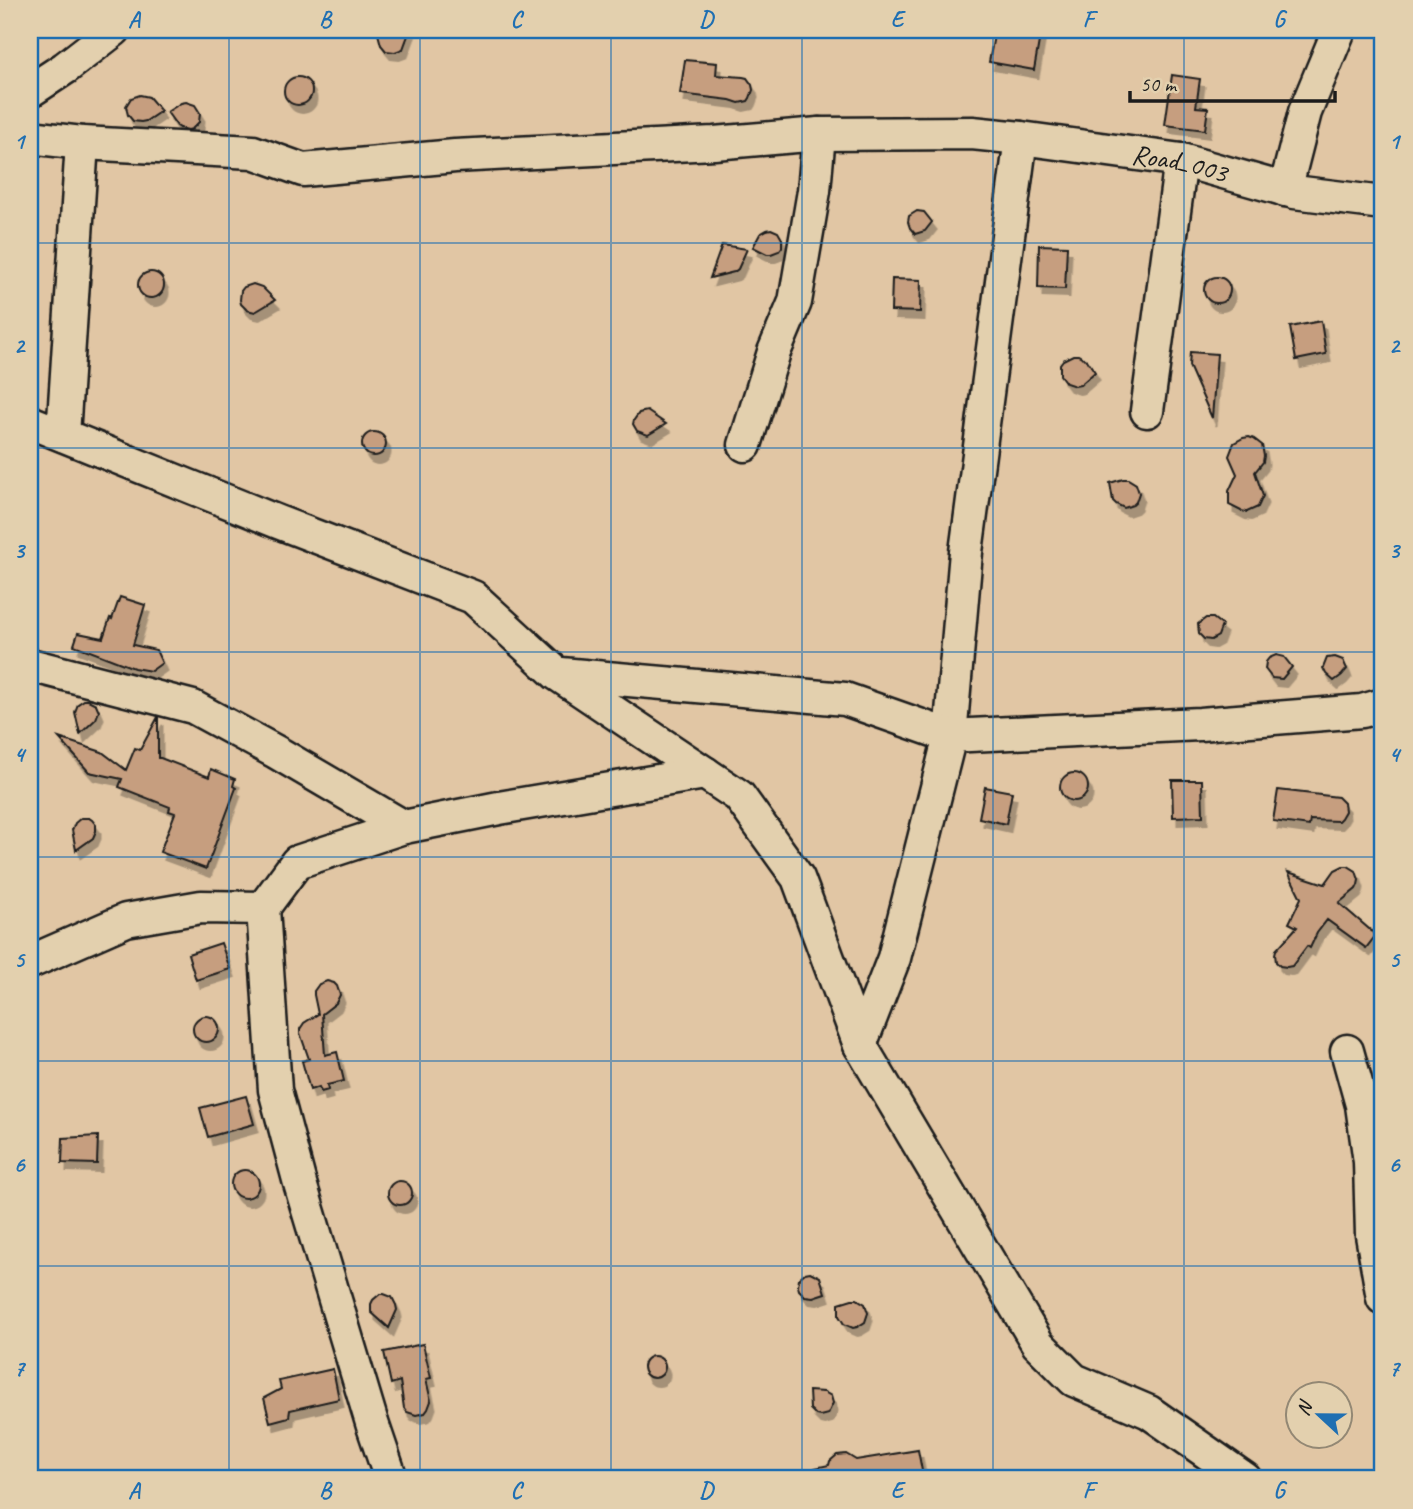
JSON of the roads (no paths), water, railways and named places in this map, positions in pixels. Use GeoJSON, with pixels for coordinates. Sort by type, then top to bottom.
{"type":"FeatureCollection","features":[{"type":"Feature","properties":{"kind":"street"},"geometry":{"type":"LineString","coordinates":[[30,91],[114,30]]}},
{"type":"Feature","properties":{"kind":"street"},"geometry":{"type":"LineString","coordinates":[[1285,190],[1305,112],[1339,30]]}},
{"type":"Feature","properties":{"kind":"street","name":"Road_003"},"geometry":{"type":"LineString","coordinates":[[30,137],[82,144],[253,152],[303,170],[385,161],[701,144],[819,134],[972,133],[1181,160],[1285,190],[1383,203]]}},
{"type":"Feature","properties":{"kind":"street"},"geometry":{"type":"LineString","coordinates":[[745,445],[774,352],[795,302],[814,191],[819,134]]}},
{"type":"Feature","properties":{"kind":"street"},"geometry":{"type":"LineString","coordinates":[[860,1045],[894,958],[950,736],[966,552],[1021,138]]}},
{"type":"Feature","properties":{"kind":"street"},"geometry":{"type":"LineString","coordinates":[[63,435],[82,144]]}},
{"type":"Feature","properties":{"kind":"street"},"geometry":{"type":"LineString","coordinates":[[1147,411],[1181,160]]}},
{"type":"Feature","properties":{"kind":"street"},"geometry":{"type":"LineString","coordinates":[[30,422],[473,597],[556,674],[740,796],[798,878],[860,1045],[1038,1344],[1074,1380],[1149,1412],[1245,1479]]}},
{"type":"Feature","properties":{"kind":"street"},"geometry":{"type":"LineString","coordinates":[[30,665],[193,707],[404,827]]}},
{"type":"Feature","properties":{"kind":"street"},"geometry":{"type":"LineString","coordinates":[[556,674],[845,699],[950,736],[1200,724],[1381,708]]}},
{"type":"Feature","properties":{"kind":"street"},"geometry":{"type":"LineString","coordinates":[[391,1479],[299,1180],[275,1090],[263,908],[297,862],[404,827],[705,773]]}},
{"type":"Feature","properties":{"kind":"street"},"geometry":{"type":"LineString","coordinates":[[30,962],[126,920],[201,908],[263,908]]}},
{"type":"Feature","properties":{"kind":"street"},"geometry":{"type":"LineString","coordinates":[[1347,1051],[1362,1105],[1367,1139],[1372,1235],[1383,1298]]}}]}
